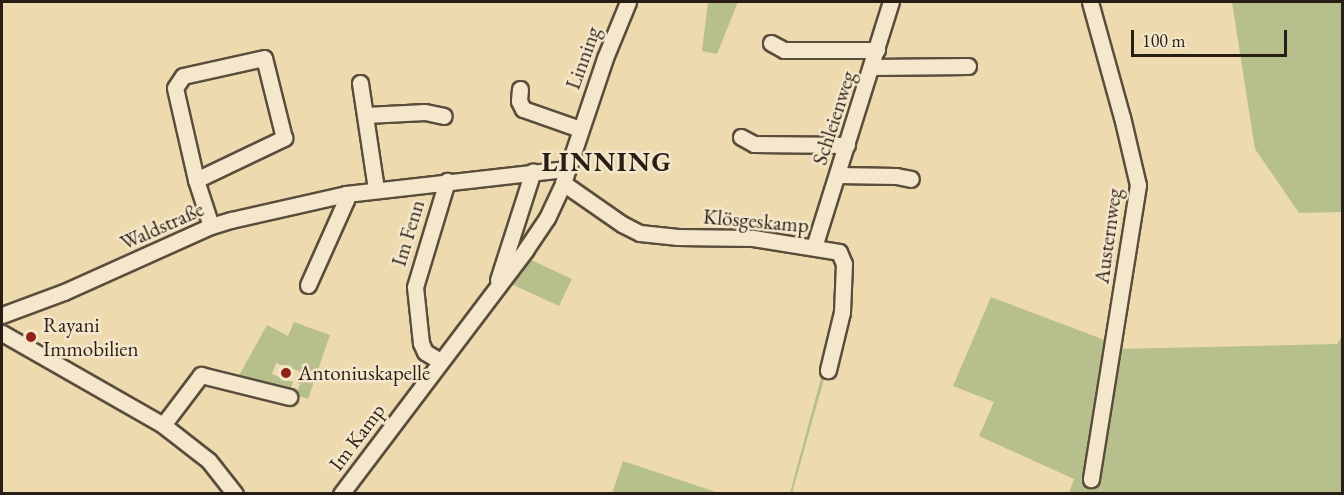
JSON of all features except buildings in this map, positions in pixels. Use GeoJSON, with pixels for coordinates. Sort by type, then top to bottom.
{"type":"FeatureCollection","features":[{"type":"Feature","properties":{"kind":"street","name":"Linning"},"geometry":{"type":"LineString","coordinates":[[565,176],[608,48],[628,2]]}},
{"type":"Feature","properties":{"kind":"street","name":"Schleienweg"},"geometry":{"type":"LineString","coordinates":[[814,247],[891,2]]}},
{"type":"Feature","properties":{"kind":"street","name":"Austernweg"},"geometry":{"type":"LineString","coordinates":[[1090,2],[1138,185],[1091,479]]}},
{"type":"Feature","properties":{"kind":"street"},"geometry":{"type":"LineString","coordinates":[[771,43],[784,50],[877,50]]}},
{"type":"Feature","properties":{"kind":"street"},"geometry":{"type":"LineString","coordinates":[[196,180],[284,138],[264,58],[183,76],[175,88],[196,180],[211,226]]}},
{"type":"Feature","properties":{"kind":"street"},"geometry":{"type":"LineString","coordinates":[[872,67],[968,66]]}},
{"type":"Feature","properties":{"kind":"street"},"geometry":{"type":"LineString","coordinates":[[360,83],[376,189]]}},
{"type":"Feature","properties":{"kind":"street"},"geometry":{"type":"LineString","coordinates":[[520,89],[519,101],[523,109],[580,129]]}},
{"type":"Feature","properties":{"kind":"street"},"geometry":{"type":"LineString","coordinates":[[366,115],[424,112],[444,116]]}},
{"type":"Feature","properties":{"kind":"street"},"geometry":{"type":"LineString","coordinates":[[741,137],[754,144],[847,145]]}},
{"type":"Feature","properties":{"kind":"street","name":"Waldstraße"},"geometry":{"type":"LineString","coordinates":[[2,315],[64,292],[211,226],[376,189],[533,171],[565,176]]}},
{"type":"Feature","properties":{"kind":"street","name":"Im Kamp"},"geometry":{"type":"LineString","coordinates":[[494,291],[533,171]]}},
{"type":"Feature","properties":{"kind":"street"},"geometry":{"type":"LineString","coordinates":[[838,175],[896,176],[911,179]]}},
{"type":"Feature","properties":{"kind":"street","name":"Klösgeskamp"},"geometry":{"type":"LineString","coordinates":[[565,176],[622,225],[640,233],[678,237],[746,237],[836,250],[842,255],[844,264],[841,317],[828,370]]}},
{"type":"Feature","properties":{"kind":"street","name":"Im Kamp"},"geometry":{"type":"LineString","coordinates":[[341,494],[540,229],[565,176]]}},
{"type":"Feature","properties":{"kind":"street","name":"Im Fenn"},"geometry":{"type":"LineString","coordinates":[[440,361],[425,352],[421,343],[415,287],[447,181]]}},
{"type":"Feature","properties":{"kind":"street"},"geometry":{"type":"LineString","coordinates":[[308,285],[346,200],[346,194]]}},
{"type":"Feature","properties":{"kind":"street"},"geometry":{"type":"LineString","coordinates":[[2,333],[163,425],[209,461],[236,494]]}},
{"type":"Feature","properties":{"kind":"street"},"geometry":{"type":"LineString","coordinates":[[163,425],[201,375],[289,397]]}},
{"type":"Feature","properties":{"kind":"green space"},"geometry":{"type":"Polygon","coordinates":[[[708,2],[738,2],[717,54],[702,51],[708,2]]]}},
{"type":"Feature","properties":{"kind":"green space"},"geometry":{"type":"Polygon","coordinates":[[[1232,2],[1342,2],[1342,212],[1299,213],[1255,149],[1232,2]]]}},
{"type":"Feature","properties":{"kind":"green space"},"geometry":{"type":"Polygon","coordinates":[[[525,257],[572,279],[559,306],[505,281],[525,257]]]}},
{"type":"Feature","properties":{"kind":"green space"},"geometry":{"type":"Polygon","coordinates":[[[991,297],[1110,342],[1116,349],[1337,344],[1342,336],[1342,493],[1069,493],[1074,479],[979,436],[994,402],[953,386],[991,297]]]}},
{"type":"Feature","properties":{"kind":"green space"},"geometry":{"type":"Polygon","coordinates":[[[294,322],[330,335],[308,399],[296,395],[300,384],[296,382],[302,376],[299,371],[276,363],[272,374],[293,382],[289,393],[237,379],[267,325],[288,336],[294,322]]]}},
{"type":"Feature","properties":{"kind":"green space"},"geometry":{"type":"Polygon","coordinates":[[[821,378],[824,379],[792,493],[790,493],[821,378]]]}},
{"type":"Feature","properties":{"kind":"green space"},"geometry":{"type":"Polygon","coordinates":[[[623,461],[719,493],[612,493],[623,461]]]}},
{"type":"Feature","properties":{"kind":"place","name":"Rayani Immobilien"},"geometry":{"type":"Point","coordinates":[31,337]}},
{"type":"Feature","properties":{"kind":"place","name":"Antoniuskapelle"},"geometry":{"type":"Point","coordinates":[286,373]}},
{"type":"Feature","properties":{"kind":"district","name":"LINNING"},"geometry":{"type":"Point","coordinates":[607,162]}}]}
